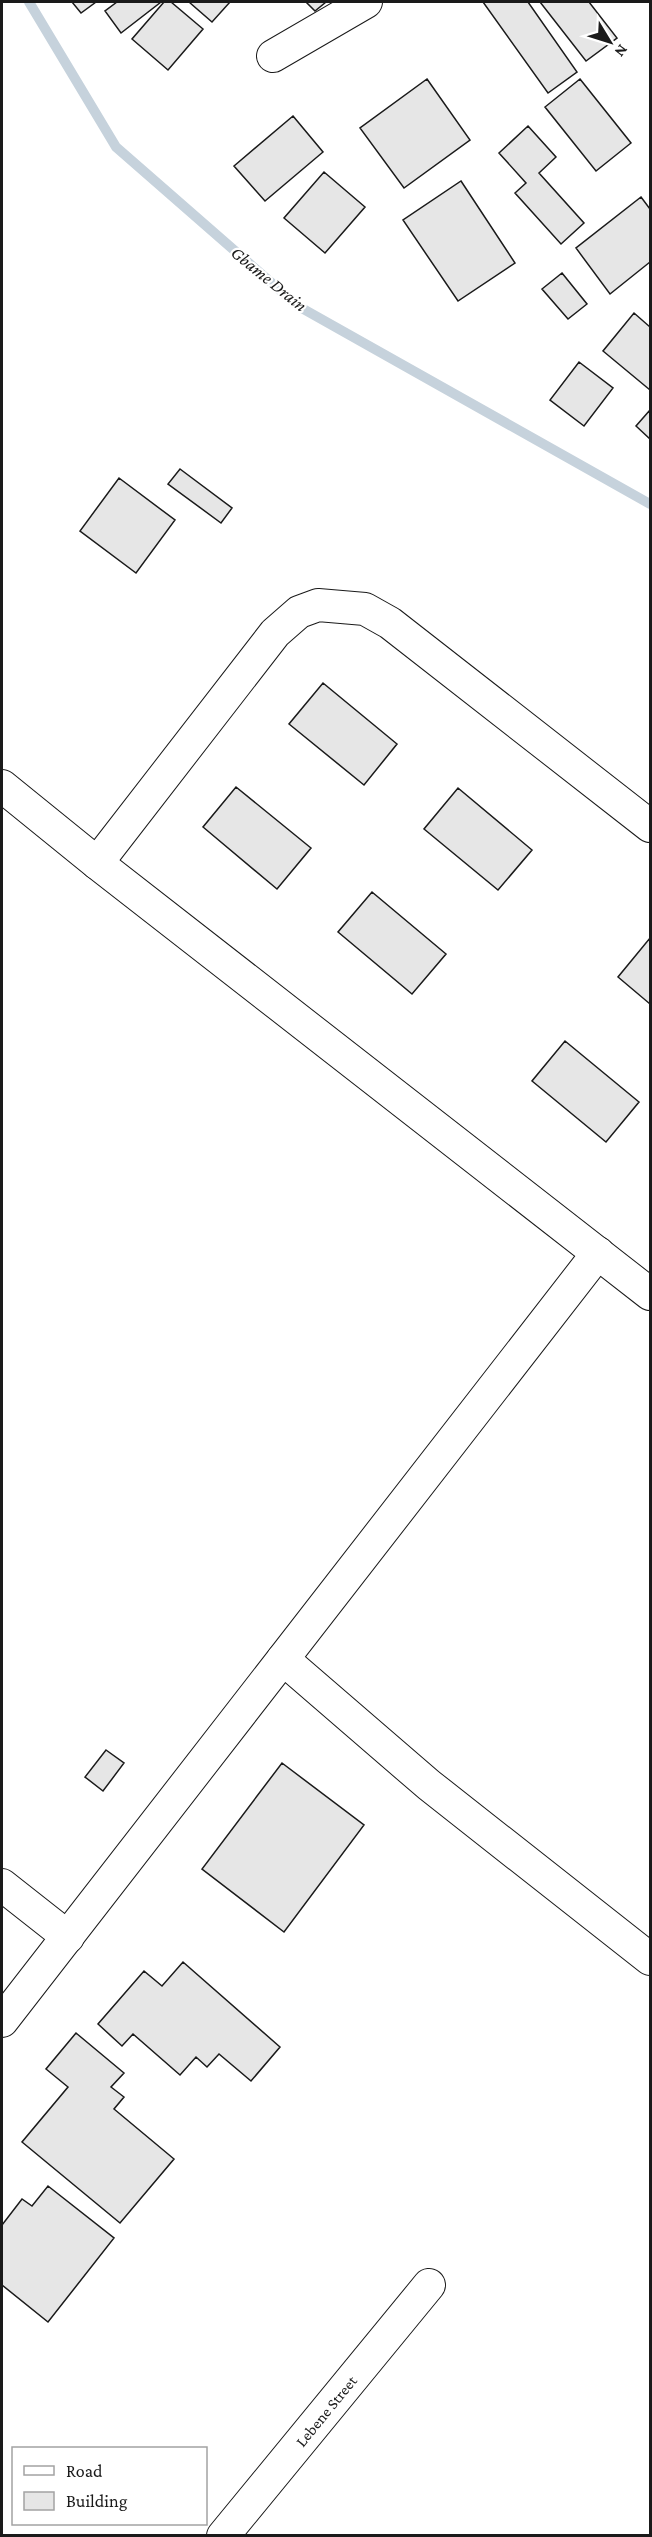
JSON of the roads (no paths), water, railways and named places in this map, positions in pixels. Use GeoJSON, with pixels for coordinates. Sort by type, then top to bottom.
{"type":"FeatureCollection","features":[{"type":"Feature","properties":{"kind":"street"},"geometry":{"type":"LineString","coordinates":[[273,56],[366,2]]}},
{"type":"Feature","properties":{"kind":"street"},"geometry":{"type":"LineString","coordinates":[[97,863],[275,633],[299,612],[318,604],[365,609],[390,623],[651,826]]}},
{"type":"Feature","properties":{"kind":"street"},"geometry":{"type":"LineString","coordinates":[[2,786],[97,863],[651,1294]]}},
{"type":"Feature","properties":{"kind":"street"},"geometry":{"type":"LineString","coordinates":[[2,2021],[598,1253]]}},
{"type":"Feature","properties":{"kind":"street"},"geometry":{"type":"LineString","coordinates":[[282,1659],[429,1785],[651,1959]]}},
{"type":"Feature","properties":{"kind":"street"},"geometry":{"type":"LineString","coordinates":[[2,1885],[68,1937]]}},
{"type":"Feature","properties":{"kind":"street","name":"Lebene Street"},"geometry":{"type":"LineString","coordinates":[[223,2535],[429,2285]]}},
{"type":"Feature","properties":{"kind":"waterway","name":"Gbame Drain"},"geometry":{"type":"LineString","coordinates":[[29,2],[116,147],[298,306],[650,504]]}}]}
